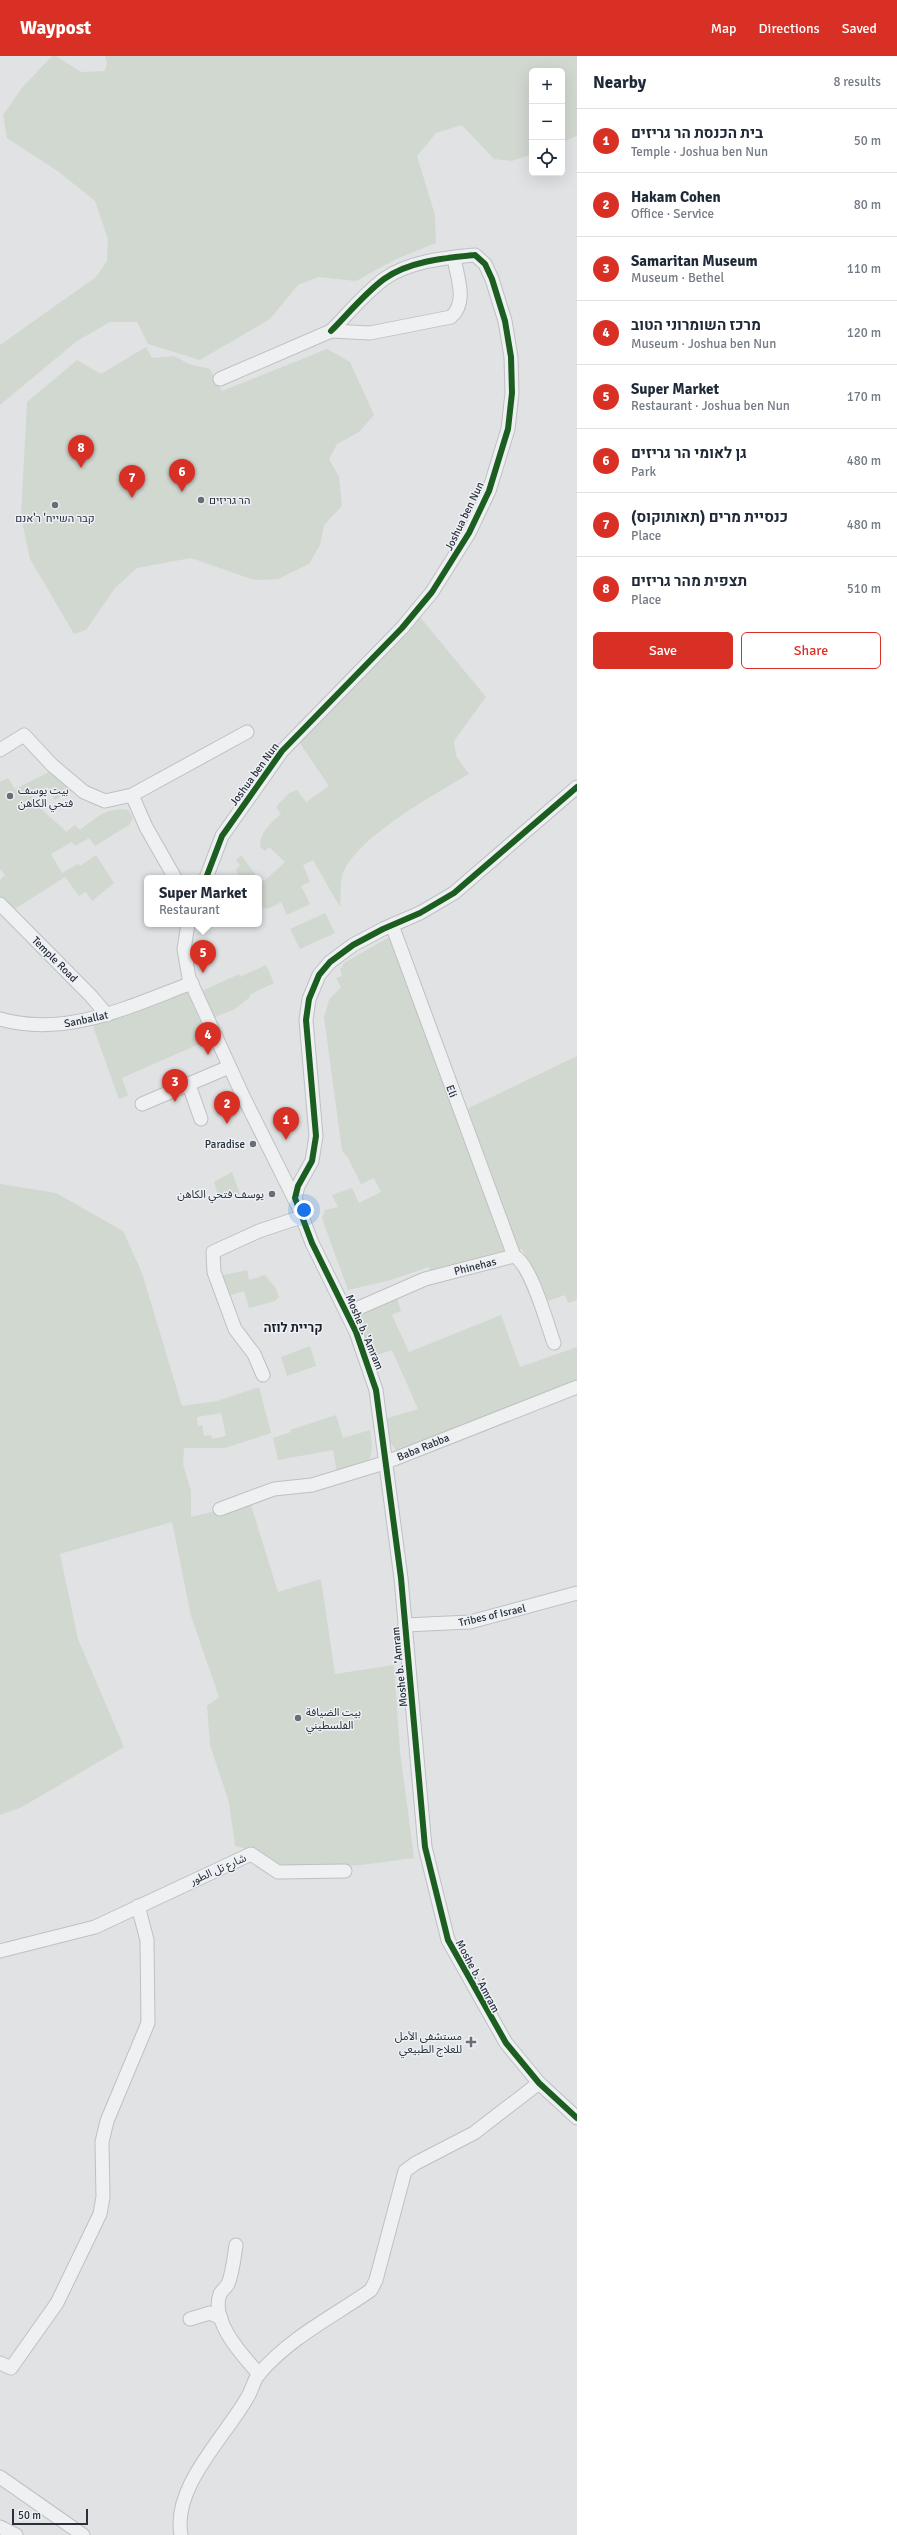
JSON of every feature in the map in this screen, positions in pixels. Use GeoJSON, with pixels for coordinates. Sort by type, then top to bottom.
{"type":"FeatureCollection","features":[{"type":"Feature","properties":{"kind":"street","name":"Joshua ben Nun"},"geometry":{"type":"LineString","coordinates":[[207,875],[222,836],[282,751],[402,628],[432,592],[470,533],[489,491],[504,447],[510,411],[512,375],[508,339],[500,303],[485,264],[475,255],[427,261],[384,279],[331,331]]}},
{"type":"Feature","properties":{"kind":"street"},"geometry":{"type":"LineString","coordinates":[[220,379],[331,331],[370,333],[451,317],[460,304],[461,293],[454,258]]}},
{"type":"Feature","properties":{"kind":"street"},"geometry":{"type":"LineString","coordinates":[[0,750],[24,735],[52,765],[84,792],[105,801],[132,796],[247,732]]}},
{"type":"Feature","properties":{"kind":"street"},"geometry":{"type":"LineString","coordinates":[[296,1202],[296,1193],[312,1161],[316,1136],[306,1026],[307,1005],[311,990],[322,970],[337,956],[360,940],[427,910],[460,889],[577,787]]}},
{"type":"Feature","properties":{"kind":"street"},"geometry":{"type":"LineString","coordinates":[[132,796],[146,827],[173,875]]}},
{"type":"Feature","properties":{"kind":"street","name":"Temple Road"},"geometry":{"type":"LineString","coordinates":[[0,904],[92,996],[107,1015]]}},
{"type":"Feature","properties":{"kind":"street","name":"Eli"},"geometry":{"type":"LineString","coordinates":[[392,925],[514,1256]]}},
{"type":"Feature","properties":{"kind":"street"},"geometry":{"type":"LineString","coordinates":[[188,927],[184,954],[192,983],[229,1067],[296,1202]]}},
{"type":"Feature","properties":{"kind":"street","name":"Sanballat"},"geometry":{"type":"LineString","coordinates":[[0,1019],[21,1025],[62,1024],[107,1015],[192,983]]}},
{"type":"Feature","properties":{"kind":"street"},"geometry":{"type":"LineString","coordinates":[[142,1104],[229,1067]]}},
{"type":"Feature","properties":{"kind":"street"},"geometry":{"type":"LineString","coordinates":[[189,1085],[201,1120]]}},
{"type":"Feature","properties":{"kind":"street","name":"Moshe b. 'Amram"},"geometry":{"type":"LineString","coordinates":[[296,1202],[301,1218],[347,1312],[362,1347],[374,1383],[405,1625],[425,1847],[448,1940],[501,2037],[539,2083],[577,2118]]}},
{"type":"Feature","properties":{"kind":"street"},"geometry":{"type":"LineString","coordinates":[[263,1375],[254,1354],[235,1330],[214,1272],[213,1252],[259,1231],[301,1218]]}},
{"type":"Feature","properties":{"kind":"street"},"geometry":{"type":"LineString","coordinates":[[514,1256],[520,1259],[528,1275],[554,1343]]}},
{"type":"Feature","properties":{"kind":"street","name":"Phinehas"},"geometry":{"type":"LineString","coordinates":[[347,1312],[425,1279],[514,1256]]}},
{"type":"Feature","properties":{"kind":"street","name":"Baba Rabba"},"geometry":{"type":"LineString","coordinates":[[220,1509],[274,1489],[312,1485],[384,1463],[577,1387]]}},
{"type":"Feature","properties":{"kind":"street","name":"Tribes of Israel"},"geometry":{"type":"LineString","coordinates":[[405,1625],[470,1622],[577,1593]]}},
{"type":"Feature","properties":{"kind":"street","name":"شارع تل الطور"},"geometry":{"type":"LineString","coordinates":[[138,1906],[251,1854],[278,1872],[345,1871]]}},
{"type":"Feature","properties":{"kind":"street"},"geometry":{"type":"LineString","coordinates":[[0,1951],[95,1927],[138,1906],[147,1940],[148,2023],[104,2135],[101,2157],[103,2196],[100,2214],[57,2303],[11,2368],[0,2363]]}},
{"type":"Feature","properties":{"kind":"street"},"geometry":{"type":"LineString","coordinates":[[181,2535],[179,2525],[191,2482],[248,2398],[259,2374],[300,2337],[371,2290],[376,2280],[405,2171],[416,2163],[474,2133],[539,2083]]}},
{"type":"Feature","properties":{"kind":"street"},"geometry":{"type":"LineString","coordinates":[[236,2245],[227,2285],[220,2293],[218,2306],[226,2331],[241,2355],[259,2374]]}},
{"type":"Feature","properties":{"kind":"street"},"geometry":{"type":"LineString","coordinates":[[190,2319],[210,2313],[221,2318]]}},
{"type":"Feature","properties":{"kind":"street"},"geometry":{"type":"LineString","coordinates":[[0,2477],[83,2535]]}},
{"type":"Feature","properties":{"kind":"street"},"geometry":{"type":"LineString","coordinates":[[0,2527],[16,2535]]}},
{"type":"Feature","properties":{"kind":"shaded area"},"geometry":{"type":"Polygon","coordinates":[[[52,56],[56,56],[81,72],[105,71],[107,63],[105,56],[577,56],[577,136],[565,141],[565,68],[529,68],[529,155],[512,161],[494,159],[462,125],[436,133],[417,156],[435,215],[436,243],[396,259],[356,281],[318,277],[298,285],[270,319],[200,360],[148,344],[137,322],[110,322],[77,341],[0,405],[0,345],[96,277],[107,261],[108,239],[95,201],[59,172],[7,138],[3,115],[21,89],[52,56]]]}},
{"type":"Feature","properties":{"kind":"shaded area"},"geometry":{"type":"Polygon","coordinates":[[[146,347],[152,358],[174,356],[189,364],[210,369],[222,391],[327,349],[350,362],[374,415],[359,432],[337,444],[329,459],[339,477],[342,506],[324,525],[320,545],[309,564],[278,579],[254,580],[191,558],[137,568],[115,588],[86,630],[74,634],[30,559],[21,517],[27,402],[77,360],[101,374],[146,347]]]}},
{"type":"Feature","properties":{"kind":"shaded area"},"geometry":{"type":"Polygon","coordinates":[[[419,616],[486,697],[454,741],[456,756],[469,774],[417,805],[378,833],[361,848],[349,863],[342,877],[340,907],[313,860],[303,865],[310,882],[301,886],[310,904],[287,915],[281,902],[268,909],[262,907],[262,880],[264,881],[285,862],[269,847],[265,851],[260,847],[260,842],[264,832],[270,824],[281,814],[276,807],[289,793],[297,790],[306,802],[329,786],[297,739],[419,616]]]}},
{"type":"Feature","properties":{"kind":"shaded area"},"geometry":{"type":"Polygon","coordinates":[[[51,771],[75,789],[55,800],[47,787],[32,796],[45,813],[66,832],[75,825],[80,830],[91,821],[108,811],[121,809],[128,810],[133,818],[129,825],[95,846],[89,838],[75,846],[72,842],[51,854],[62,873],[78,864],[80,866],[96,855],[114,883],[92,901],[86,892],[79,896],[65,877],[13,910],[0,896],[0,880],[5,875],[0,869],[0,782],[8,778],[15,789],[51,771]]]}},
{"type":"Feature","properties":{"kind":"shaded area"},"geometry":{"type":"Polygon","coordinates":[[[241,855],[256,875],[239,875],[236,870],[240,865],[236,860],[241,855]]]}},
{"type":"Feature","properties":{"kind":"shaded area"},"geometry":{"type":"Polygon","coordinates":[[[325,913],[335,933],[300,949],[290,929],[325,913]]]}},
{"type":"Feature","properties":{"kind":"shaded area"},"geometry":{"type":"Polygon","coordinates":[[[391,936],[507,1250],[430,1273],[429,1267],[391,1280],[348,1290],[322,1218],[325,1210],[338,1207],[332,1195],[352,1188],[359,1203],[381,1192],[374,1178],[361,1184],[347,1156],[342,1151],[324,1017],[329,1000],[341,987],[336,978],[342,976],[340,970],[344,963],[391,936]]]}},
{"type":"Feature","properties":{"kind":"shaded area"},"geometry":{"type":"Polygon","coordinates":[[[266,965],[274,983],[249,995],[250,997],[235,1009],[213,1018],[202,991],[239,974],[240,977],[266,965]]]}},
{"type":"Feature","properties":{"kind":"shaded area"},"geometry":{"type":"Polygon","coordinates":[[[187,991],[208,1040],[122,1078],[128,1095],[119,1099],[92,1024],[187,991]]]}},
{"type":"Feature","properties":{"kind":"shaded area"},"geometry":{"type":"Polygon","coordinates":[[[577,1056],[577,1300],[568,1303],[565,1295],[546,1302],[522,1249],[518,1250],[466,1116],[469,1108],[577,1056]]]}},
{"type":"Feature","properties":{"kind":"shaded area"},"geometry":{"type":"Polygon","coordinates":[[[232,1172],[240,1194],[219,1199],[214,1182],[232,1172]]]}},
{"type":"Feature","properties":{"kind":"shaded area"},"geometry":{"type":"Polygon","coordinates":[[[0,1184],[56,1193],[123,1231],[142,1273],[182,1406],[217,1401],[259,1387],[271,1433],[225,1448],[184,1448],[183,1464],[191,1491],[191,1517],[250,1502],[278,1592],[321,1579],[335,1674],[394,1665],[400,1751],[414,1858],[361,1865],[278,1869],[251,1850],[235,1846],[229,1802],[210,1745],[207,1706],[219,1697],[191,1616],[172,1522],[60,1554],[78,1639],[124,1747],[22,1807],[0,1815],[0,1184]],[[221,1413],[197,1417],[198,1426],[202,1425],[204,1436],[211,1435],[212,1439],[226,1436],[221,1413]]]}},
{"type":"Feature","properties":{"kind":"shaded area"},"geometry":{"type":"Polygon","coordinates":[[[247,1270],[249,1280],[265,1275],[275,1287],[279,1297],[275,1301],[249,1308],[244,1291],[225,1297],[220,1276],[247,1270]]]}},
{"type":"Feature","properties":{"kind":"shaded area"},"geometry":{"type":"Polygon","coordinates":[[[397,1298],[401,1311],[392,1315],[409,1352],[501,1315],[520,1367],[577,1347],[577,1379],[472,1425],[403,1451],[396,1450],[389,1441],[385,1419],[418,1409],[392,1350],[369,1358],[353,1314],[397,1298]]]}},
{"type":"Feature","properties":{"kind":"shaded area"},"geometry":{"type":"Polygon","coordinates":[[[310,1346],[316,1366],[287,1376],[281,1357],[310,1346]]]}},
{"type":"Feature","properties":{"kind":"shaded area"},"geometry":{"type":"Polygon","coordinates":[[[336,1415],[343,1438],[370,1430],[372,1450],[367,1461],[363,1465],[337,1473],[333,1450],[278,1460],[273,1438],[291,1432],[290,1430],[336,1415]]]}},
{"type":"Feature","properties":{"kind":"cycle path"},"geometry":{"type":"LineString","coordinates":[[207,875],[222,836],[282,751],[402,628],[432,592],[469,533],[489,491],[508,429],[512,393],[511,357],[505,321],[492,279],[485,264],[475,255],[428,261],[394,273],[370,291],[331,331]]}},
{"type":"Feature","properties":{"kind":"cycle path"},"geometry":{"type":"LineString","coordinates":[[577,787],[454,893],[420,913],[383,929],[353,945],[330,962],[319,975],[309,999],[306,1020],[316,1136],[312,1161],[298,1186],[295,1198],[312,1243],[356,1332],[376,1390],[401,1578],[425,1847],[448,1940],[506,2043],[539,2083],[577,2118]]}},
{"type":"Feature","properties":{"kind":"place","name":"תצפית מהר גריזים"},"geometry":{"type":"Point","coordinates":[81,468]}},
{"type":"Feature","properties":{"kind":"place","name":"גן לאומי הר גריזים"},"geometry":{"type":"Point","coordinates":[182,492]}},
{"type":"Feature","properties":{"kind":"place","name":"כנסיית מרים (תאותוקוס)"},"geometry":{"type":"Point","coordinates":[132,498]}},
{"type":"Feature","properties":{"kind":"place","name":"הר גריזים"},"geometry":{"type":"Point","coordinates":[201,500]}},
{"type":"Feature","properties":{"kind":"place","name":"קבר השייח' ר'אנם"},"geometry":{"type":"Point","coordinates":[55,505]}},
{"type":"Feature","properties":{"kind":"place","name":"بيت يوسف فتحي الكاهن"},"geometry":{"type":"Point","coordinates":[10,796]}},
{"type":"Feature","properties":{"kind":"place","name":"Super Market"},"geometry":{"type":"Point","coordinates":[203,973]}},
{"type":"Feature","properties":{"kind":"place","name":"מרכז השומרוני הטוב"},"geometry":{"type":"Point","coordinates":[208,1055]}},
{"type":"Feature","properties":{"kind":"place","name":"Samaritan Museum"},"geometry":{"type":"Point","coordinates":[175,1102]}},
{"type":"Feature","properties":{"kind":"place","name":"Hakam Cohen"},"geometry":{"type":"Point","coordinates":[227,1124]}},
{"type":"Feature","properties":{"kind":"place","name":"בית הכנסת הר גריזים"},"geometry":{"type":"Point","coordinates":[286,1140]}},
{"type":"Feature","properties":{"kind":"place","name":"Paradise"},"geometry":{"type":"Point","coordinates":[253,1144]}},
{"type":"Feature","properties":{"kind":"place","name":"يوسف فتحي الكاهن"},"geometry":{"type":"Point","coordinates":[272,1194]}},
{"type":"Feature","properties":{"kind":"place","name":"بيت الضيافة الفلسطيني"},"geometry":{"type":"Point","coordinates":[298,1718]}},
{"type":"Feature","properties":{"kind":"place","name":"مستشفى الأمل للعلاج الطبيعي"},"geometry":{"type":"Point","coordinates":[471,2042]}},
{"type":"Feature","properties":{"kind":"district","name":"קריית לוזה"},"geometry":{"type":"Point","coordinates":[293,1327]}}]}
